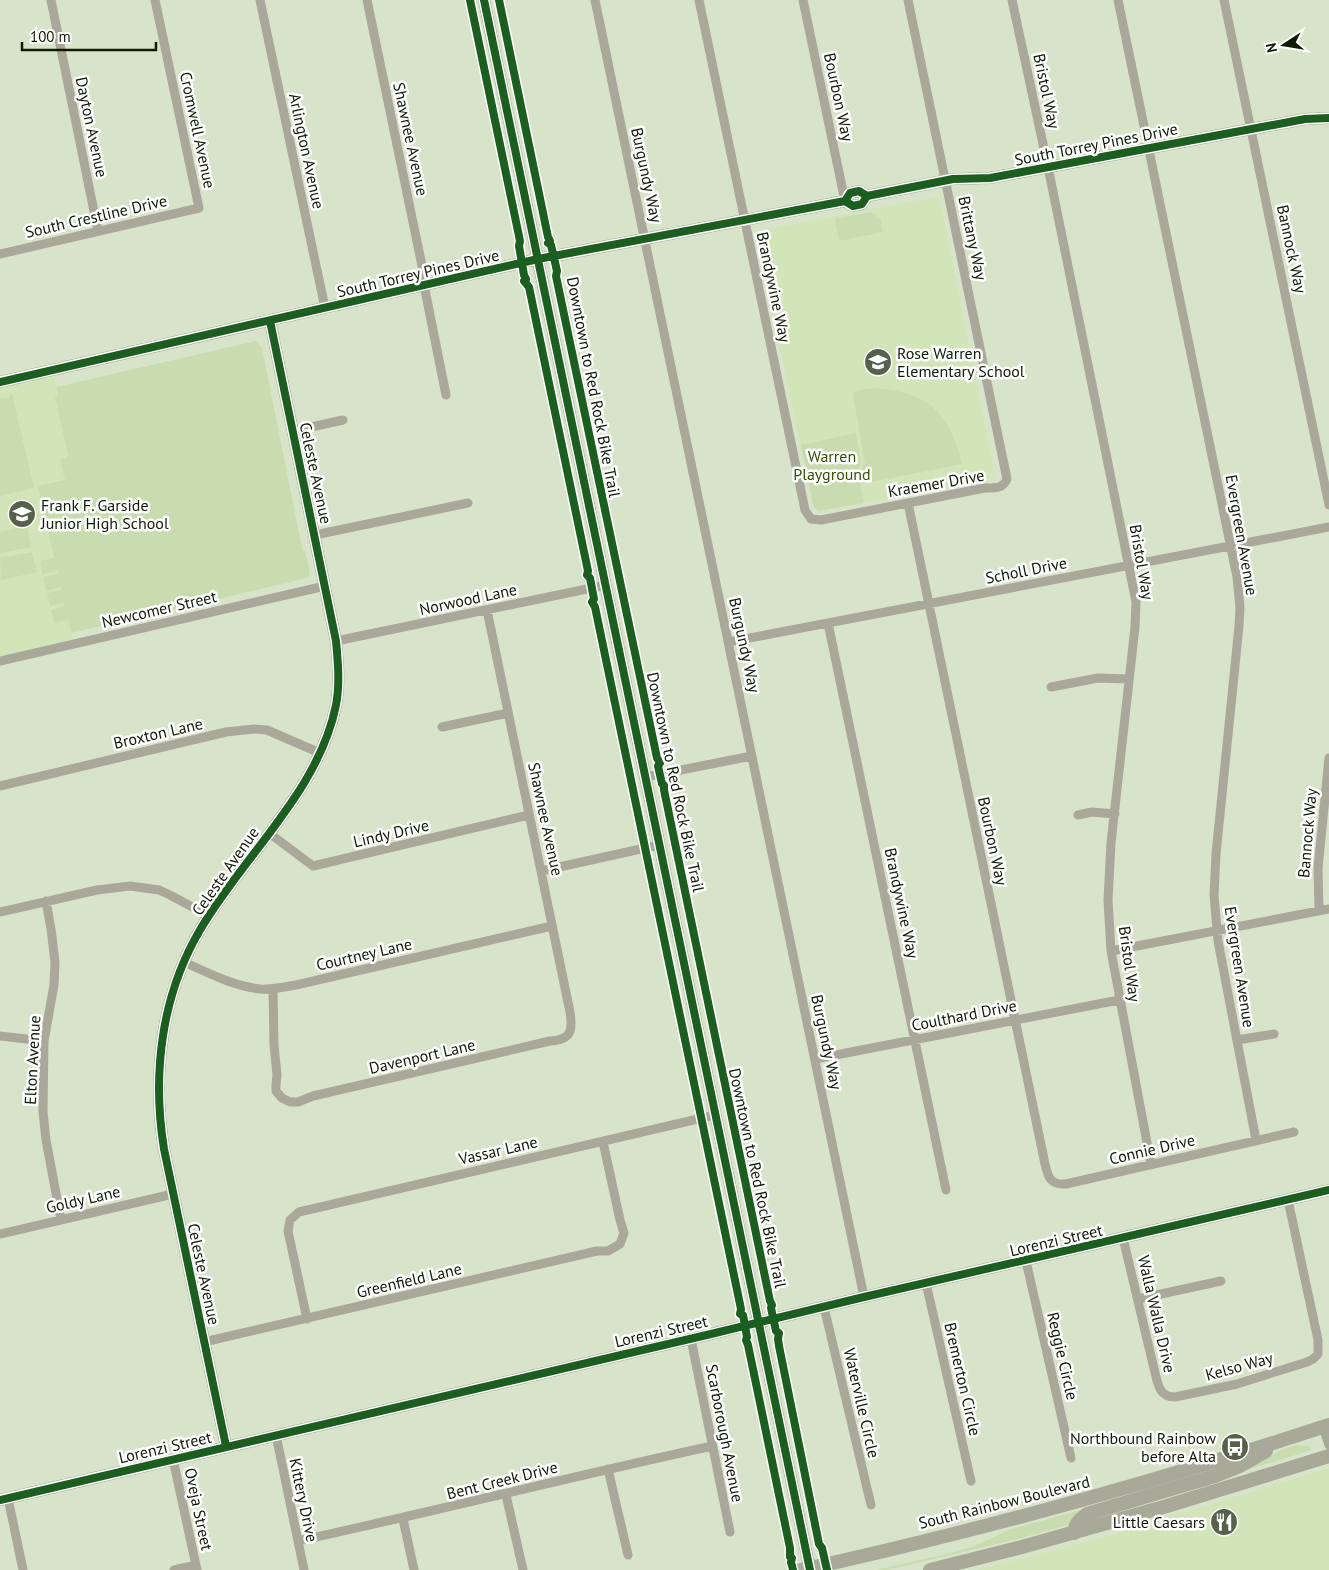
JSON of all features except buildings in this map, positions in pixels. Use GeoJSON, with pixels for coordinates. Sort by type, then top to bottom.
{"type":"FeatureCollection","features":[{"type":"Feature","properties":{"kind":"main road"},"geometry":{"type":"LineString","coordinates":[[484,0],[660,845],[807,1569]]}},
{"type":"Feature","properties":{"kind":"main road","name":"South Torrey Pines Drive"},"geometry":{"type":"LineString","coordinates":[[0,382],[538,259],[845,201],[850,193],[859,191],[867,196],[946,180],[990,178],[1305,119],[1329,118]]}},
{"type":"Feature","properties":{"kind":"main road","name":"Celeste Avenue"},"geometry":{"type":"LineString","coordinates":[[226,1446],[173,1194],[160,1122],[158,1097],[161,1045],[168,1012],[173,991],[192,944],[209,916],[301,789],[328,735],[336,704],[338,664],[336,641],[270,321]]}},
{"type":"Feature","properties":{"kind":"main road","name":"Lorenzi Street"},"geometry":{"type":"LineString","coordinates":[[4,1499],[1329,1190]]}},
{"type":"Feature","properties":{"kind":"main road","name":"South Rainbow Boulevard"},"geometry":{"type":"LineString","coordinates":[[807,1569],[1022,1517],[1122,1489],[1326,1426]]}},
{"type":"Feature","properties":{"kind":"main road"},"geometry":{"type":"LineString","coordinates":[[1074,1532],[1075,1526],[1087,1514],[1215,1476],[1240,1466],[1291,1437]]}},
{"type":"Feature","properties":{"kind":"main road"},"geometry":{"type":"LineString","coordinates":[[930,1570],[1022,1548],[1329,1456]]}},
{"type":"Feature","properties":{"kind":"street","name":"Dayton Avenue"},"geometry":{"type":"LineString","coordinates":[[51,0],[98,231]]}},
{"type":"Feature","properties":{"kind":"street","name":"Cromwell Avenue"},"geometry":{"type":"LineString","coordinates":[[155,0],[199,208]]}},
{"type":"Feature","properties":{"kind":"street","name":"Arlington Avenue"},"geometry":{"type":"LineString","coordinates":[[260,0],[325,308]]}},
{"type":"Feature","properties":{"kind":"street","name":"Shawnee Avenue"},"geometry":{"type":"LineString","coordinates":[[366,0],[446,395]]}},
{"type":"Feature","properties":{"kind":"street","name":"Burgundy Way"},"geometry":{"type":"LineString","coordinates":[[595,0],[864,1297]]}},
{"type":"Feature","properties":{"kind":"street","name":"Brandywine Way"},"geometry":{"type":"LineString","coordinates":[[699,0],[805,510],[811,518]]}},
{"type":"Feature","properties":{"kind":"street","name":"Bourbon Way"},"geometry":{"type":"LineString","coordinates":[[803,0],[845,201]]}},
{"type":"Feature","properties":{"kind":"street","name":"Brittany Way"},"geometry":{"type":"LineString","coordinates":[[908,0],[1007,475],[1006,482]]}},
{"type":"Feature","properties":{"kind":"street","name":"Bristol Way"},"geometry":{"type":"LineString","coordinates":[[1012,0],[1048,167],[1136,602],[1108,900],[1111,951],[1151,1164]]}},
{"type":"Feature","properties":{"kind":"street","name":"Evergreen Avenue"},"geometry":{"type":"LineString","coordinates":[[1118,0],[1237,577],[1240,608],[1239,626],[1216,854],[1214,895],[1216,930],[1256,1140]]}},
{"type":"Feature","properties":{"kind":"street","name":"Bannock Way"},"geometry":{"type":"LineString","coordinates":[[1224,0],[1329,504]]}},
{"type":"Feature","properties":{"kind":"street","name":"South Crestline Drive"},"geometry":{"type":"LineString","coordinates":[[0,253],[199,208]]}},
{"type":"Feature","properties":{"kind":"street"},"geometry":{"type":"LineString","coordinates":[[293,430],[343,420]]}},
{"type":"Feature","properties":{"kind":"street","name":"Kraemer Drive"},"geometry":{"type":"LineString","coordinates":[[811,518],[821,520],[985,488],[997,488],[1006,482]]}},
{"type":"Feature","properties":{"kind":"street"},"geometry":{"type":"LineString","coordinates":[[315,535],[468,503]]}},
{"type":"Feature","properties":{"kind":"street","name":"Bourbon Way"},"geometry":{"type":"LineString","coordinates":[[908,503],[1045,1164],[1051,1179],[1055,1183]]}},
{"type":"Feature","properties":{"kind":"street","name":"Scholl Drive"},"geometry":{"type":"LineString","coordinates":[[729,642],[1329,528]]}},
{"type":"Feature","properties":{"kind":"street","name":"Norwood Lane"},"geometry":{"type":"LineString","coordinates":[[336,641],[606,585]]}},
{"type":"Feature","properties":{"kind":"street","name":"Newcomer Street"},"geometry":{"type":"LineString","coordinates":[[0,661],[325,586]]}},
{"type":"Feature","properties":{"kind":"street","name":"Shawnee Avenue"},"geometry":{"type":"LineString","coordinates":[[487,610],[572,1026],[569,1034]]}},
{"type":"Feature","properties":{"kind":"street","name":"Brandywine Way"},"geometry":{"type":"LineString","coordinates":[[828,623],[946,1190]]}},
{"type":"Feature","properties":{"kind":"street"},"geometry":{"type":"LineString","coordinates":[[1050,686],[1098,678],[1129,680]]}},
{"type":"Feature","properties":{"kind":"street"},"geometry":{"type":"LineString","coordinates":[[442,727],[508,713]]}},
{"type":"Feature","properties":{"kind":"street","name":"Broxton Lane"},"geometry":{"type":"LineString","coordinates":[[0,786],[226,732],[254,729],[267,730],[320,753]]}},
{"type":"Feature","properties":{"kind":"street"},"geometry":{"type":"LineString","coordinates":[[645,777],[752,756]]}},
{"type":"Feature","properties":{"kind":"street","name":"Bannock Way"},"geometry":{"type":"LineString","coordinates":[[1318,910],[1318,868],[1329,758]]}},
{"type":"Feature","properties":{"kind":"street"},"geometry":{"type":"LineString","coordinates":[[1078,815],[1092,812],[1115,814]]}},
{"type":"Feature","properties":{"kind":"street","name":"Lindy Drive"},"geometry":{"type":"LineString","coordinates":[[268,833],[313,866],[529,815]]}},
{"type":"Feature","properties":{"kind":"street"},"geometry":{"type":"LineString","coordinates":[[541,871],[660,845]]}},
{"type":"Feature","properties":{"kind":"street"},"geometry":{"type":"LineString","coordinates":[[0,912],[97,890],[130,886],[159,890],[170,894],[209,916]]}},
{"type":"Feature","properties":{"kind":"street","name":"Elton Avenue"},"geometry":{"type":"LineString","coordinates":[[46,901],[55,962],[54,985],[44,1041],[43,1112],[46,1140],[61,1220]]}},
{"type":"Feature","properties":{"kind":"street"},"geometry":{"type":"LineString","coordinates":[[1111,951],[1329,909]]}},
{"type":"Feature","properties":{"kind":"street","name":"Courtney Lane"},"geometry":{"type":"LineString","coordinates":[[184,962],[245,986],[260,989],[273,988],[296,985],[552,926]]}},
{"type":"Feature","properties":{"kind":"street","name":"Davenport Lane"},"geometry":{"type":"LineString","coordinates":[[273,988],[276,1091],[282,1098],[290,1102],[298,1102],[323,1094],[550,1041],[560,1041],[569,1034]]}},
{"type":"Feature","properties":{"kind":"street","name":"Coulthard Drive"},"geometry":{"type":"LineString","coordinates":[[815,1059],[1120,1000]]}},
{"type":"Feature","properties":{"kind":"street"},"geometry":{"type":"LineString","coordinates":[[1236,1040],[1274,1034]]}},
{"type":"Feature","properties":{"kind":"street"},"geometry":{"type":"LineString","coordinates":[[0,1036],[44,1041]]}},
{"type":"Feature","properties":{"kind":"street","name":"Vassar Lane"},"geometry":{"type":"LineString","coordinates":[[308,1319],[288,1231],[290,1220],[299,1212],[715,1115]]}},
{"type":"Feature","properties":{"kind":"street","name":"Connie Drive"},"geometry":{"type":"LineString","coordinates":[[1055,1183],[1066,1184],[1294,1132]]}},
{"type":"Feature","properties":{"kind":"street","name":"Greenfield Lane"},"geometry":{"type":"LineString","coordinates":[[204,1342],[608,1251],[620,1244],[624,1233],[603,1142]]}},
{"type":"Feature","properties":{"kind":"street","name":"Goldy Lane"},"geometry":{"type":"LineString","coordinates":[[0,1234],[173,1194]]}},
{"type":"Feature","properties":{"kind":"street","name":"Kelso Way"},"geometry":{"type":"LineString","coordinates":[[1165,1395],[1175,1397],[1237,1384],[1307,1362],[1318,1354],[1318,1340],[1288,1200]]}},
{"type":"Feature","properties":{"kind":"street","name":"Walla Walla Drive"},"geometry":{"type":"LineString","coordinates":[[1123,1238],[1159,1388],[1165,1395]]}},
{"type":"Feature","properties":{"kind":"street","name":"Reggie Circle"},"geometry":{"type":"LineString","coordinates":[[1026,1261],[1071,1458]]}},
{"type":"Feature","properties":{"kind":"street"},"geometry":{"type":"LineString","coordinates":[[1138,1299],[1221,1281]]}},
{"type":"Feature","properties":{"kind":"street","name":"Bremerton Circle"},"geometry":{"type":"LineString","coordinates":[[926,1283],[971,1481]]}},
{"type":"Feature","properties":{"kind":"street","name":"Waterville Circle"},"geometry":{"type":"LineString","coordinates":[[824,1307],[871,1505]]}},
{"type":"Feature","properties":{"kind":"street","name":"Scarborough Avenue"},"geometry":{"type":"LineString","coordinates":[[691,1339],[730,1532]]}},
{"type":"Feature","properties":{"kind":"street"},"geometry":{"type":"LineString","coordinates":[[1326,1426],[1329,1445]]}},
{"type":"Feature","properties":{"kind":"street","name":"Kittery Drive"},"geometry":{"type":"LineString","coordinates":[[276,1435],[304,1570]]}},
{"type":"Feature","properties":{"kind":"street","name":"Bent Creek Drive"},"geometry":{"type":"LineString","coordinates":[[298,1541],[506,1495],[608,1469],[712,1446]]}},
{"type":"Feature","properties":{"kind":"street","name":"Oveja Street"},"geometry":{"type":"LineString","coordinates":[[173,1459],[196,1568]]}},
{"type":"Feature","properties":{"kind":"street"},"geometry":{"type":"LineString","coordinates":[[608,1469],[628,1555]]}},
{"type":"Feature","properties":{"kind":"street"},"geometry":{"type":"LineString","coordinates":[[506,1495],[524,1570]]}},
{"type":"Feature","properties":{"kind":"street"},"geometry":{"type":"LineString","coordinates":[[4,1499],[23,1570]]}},
{"type":"Feature","properties":{"kind":"street"},"geometry":{"type":"LineString","coordinates":[[403,1518],[414,1570]]}},
{"type":"Feature","properties":{"kind":"street"},"geometry":{"type":"LineString","coordinates":[[174,1570],[196,1568]]}},
{"type":"Feature","properties":{"kind":"shaded area","name":"Rose Warren Elementary School"},"geometry":{"type":"Polygon","coordinates":[[[932,198],[937,199],[941,205],[994,475],[991,478],[818,511],[813,505],[757,236],[763,230],[932,198]]]}},
{"type":"Feature","properties":{"kind":"shaded area","name":"Frank F. Garside Junior High School"},"geometry":{"type":"Polygon","coordinates":[[[53,370],[58,394],[55,399],[68,456],[66,458],[65,480],[38,486],[74,644],[0,661],[0,382],[53,370]]]}},
{"type":"Feature","properties":{"kind":"shaded area"},"geometry":{"type":"Polygon","coordinates":[[[1329,1468],[1329,1570],[976,1570],[1087,1542],[1329,1468]]]}},
{"type":"Feature","properties":{"kind":"green space"},"geometry":{"type":"Polygon","coordinates":[[[872,212],[873,214],[876,213],[877,218],[880,218],[883,232],[839,241],[835,219],[872,212]]]}},
{"type":"Feature","properties":{"kind":"green space"},"geometry":{"type":"Polygon","coordinates":[[[256,341],[262,348],[302,548],[305,551],[310,573],[309,576],[287,583],[286,581],[286,583],[71,633],[68,620],[54,623],[51,610],[65,606],[64,603],[50,606],[47,593],[61,590],[61,587],[46,591],[43,577],[58,574],[57,571],[42,574],[40,561],[54,558],[38,486],[65,480],[60,460],[68,455],[55,398],[58,394],[56,387],[256,341]]]}},
{"type":"Feature","properties":{"kind":"green space"},"geometry":{"type":"Polygon","coordinates":[[[874,388],[909,394],[934,408],[951,431],[962,464],[871,482],[864,477],[862,465],[865,464],[853,394],[858,390],[874,388]]]}},
{"type":"Feature","properties":{"kind":"green space"},"geometry":{"type":"Polygon","coordinates":[[[12,394],[34,488],[0,496],[0,398],[8,398],[12,394]]]}},
{"type":"Feature","properties":{"kind":"green space","name":"Warren Playground"},"geometry":{"type":"Polygon","coordinates":[[[856,433],[861,462],[859,465],[862,480],[865,482],[860,484],[864,503],[819,511],[813,505],[801,445],[856,433]]]}},
{"type":"Feature","properties":{"kind":"green space"},"geometry":{"type":"Polygon","coordinates":[[[27,526],[31,547],[0,553],[0,532],[27,526]]]}},
{"type":"Feature","properties":{"kind":"green space"},"geometry":{"type":"Polygon","coordinates":[[[32,552],[37,572],[1,580],[0,558],[32,552]]]}},
{"type":"Feature","properties":{"kind":"green space"},"geometry":{"type":"Polygon","coordinates":[[[1296,1445],[1309,1446],[1312,1450],[1095,1517],[1246,1469],[1283,1449],[1296,1445]]]}},
{"type":"Feature","properties":{"kind":"green space"},"geometry":{"type":"Polygon","coordinates":[[[1106,1503],[1071,1524],[1018,1539],[887,1570],[876,1570],[955,1552],[977,1545],[1008,1530],[1106,1503]]]}},
{"type":"Feature","properties":{"kind":"cycle path"},"geometry":{"type":"LineString","coordinates":[[470,0],[520,241],[519,246],[526,279],[524,281],[529,287],[588,571],[587,575],[590,578],[594,599],[592,602],[595,607],[741,1309],[740,1314],[743,1315],[746,1340],[793,1570]]}},
{"type":"Feature","properties":{"kind":"cycle path"},"geometry":{"type":"LineString","coordinates":[[484,0],[810,1570]]}},
{"type":"Feature","properties":{"kind":"cycle path","name":"Downtown to Red Rock Bike Trail"},"geometry":{"type":"LineString","coordinates":[[499,0],[550,241],[548,243],[551,245],[557,271],[556,276],[657,758],[660,763],[658,766],[662,784],[664,785],[772,1305],[771,1308],[776,1331],[779,1333],[779,1346],[819,1544],[822,1548],[827,1570]]}},
{"type":"Feature","properties":{"kind":"cycle path"},"geometry":{"type":"LineString","coordinates":[[845,201],[850,193],[859,191],[867,196],[953,179],[990,178],[1305,119],[1329,118]]}},
{"type":"Feature","properties":{"kind":"cycle path"},"geometry":{"type":"LineString","coordinates":[[0,382],[538,259],[845,201],[853,206],[862,204],[867,196]]}},
{"type":"Feature","properties":{"kind":"cycle path"},"geometry":{"type":"LineString","coordinates":[[226,1446],[164,1149],[159,1093],[163,1036],[176,982],[200,930],[217,903],[278,822],[314,766],[327,736],[336,705],[338,681],[336,641],[270,321]]}},
{"type":"Feature","properties":{"kind":"cycle path"},"geometry":{"type":"LineString","coordinates":[[0,1500],[1329,1190]]}},
{"type":"Feature","properties":{"kind":"place","name":"Rose Warren Elementary School"},"geometry":{"type":"Point","coordinates":[878,362]}},
{"type":"Feature","properties":{"kind":"place","name":"Frank F. Garside Junior High School"},"geometry":{"type":"Point","coordinates":[22,514]}},
{"type":"Feature","properties":{"kind":"place","name":"Northbound Rainbow before Alta"},"geometry":{"type":"Point","coordinates":[1235,1447]}},
{"type":"Feature","properties":{"kind":"place","name":"Little Caesars"},"geometry":{"type":"Point","coordinates":[1224,1522]}}]}
